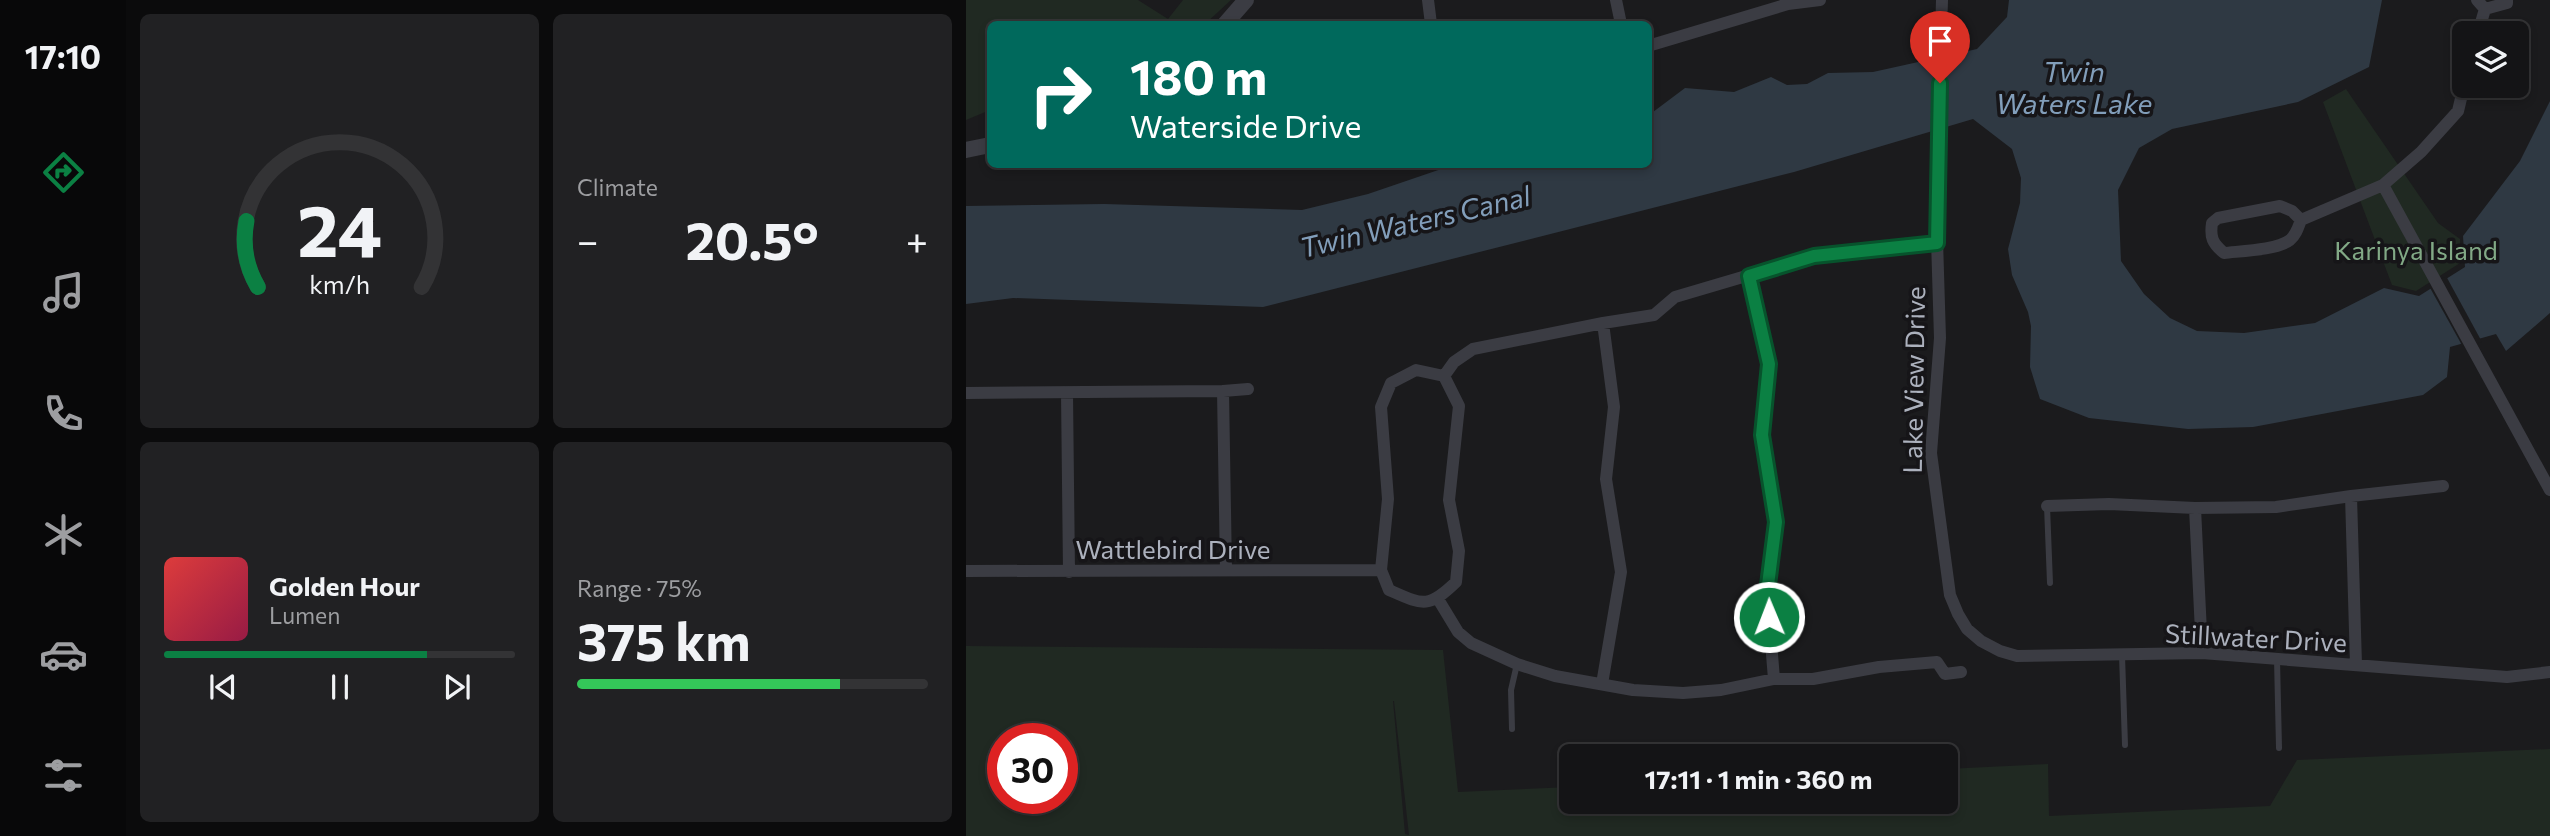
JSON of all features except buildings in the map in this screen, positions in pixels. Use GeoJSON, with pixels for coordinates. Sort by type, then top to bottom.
{"type":"FeatureCollection","features":[{"type":"Feature","properties":{"kind":"street"},"geometry":{"type":"LineString","coordinates":[[1228,21],[1246,0]]}},
{"type":"Feature","properties":{"kind":"street"},"geometry":{"type":"LineString","coordinates":[[1428,0],[1431,21]]}},
{"type":"Feature","properties":{"kind":"street"},"geometry":{"type":"LineString","coordinates":[[1616,0],[1620,21]]}},
{"type":"Feature","properties":{"kind":"street"},"geometry":{"type":"LineString","coordinates":[[1652,45],[1788,2],[1820,0]]}},
{"type":"Feature","properties":{"kind":"street"},"geometry":{"type":"LineString","coordinates":[[1935,0],[1942,0]]}},
{"type":"Feature","properties":{"kind":"street","name":"Lake View Drive"},"geometry":{"type":"LineString","coordinates":[[1942,0],[1937,243],[1940,338],[1931,453],[1950,595],[1967,629]]}},
{"type":"Feature","properties":{"kind":"street"},"geometry":{"type":"LineString","coordinates":[[2481,5],[2507,3],[2507,0]]}},
{"type":"Feature","properties":{"kind":"street"},"geometry":{"type":"LineString","coordinates":[[2301,220],[2292,211],[2280,206],[2226,214],[2212,223],[2210,237],[2224,253],[2288,242],[2296,233],[2301,220],[2383,184],[2421,152],[2458,111],[2461,98]]}},
{"type":"Feature","properties":{"kind":"street"},"geometry":{"type":"LineString","coordinates":[[966,150],[987,146]]}},
{"type":"Feature","properties":{"kind":"street"},"geometry":{"type":"LineString","coordinates":[[2383,184],[2550,490]]}},
{"type":"Feature","properties":{"kind":"street"},"geometry":{"type":"LineString","coordinates":[[1444,376],[1454,362],[1474,349],[1603,323],[1654,316],[1675,297],[1814,256],[1937,243]]}},
{"type":"Feature","properties":{"kind":"street"},"geometry":{"type":"LineString","coordinates":[[1749,276],[1769,364],[1762,435],[1776,522],[1767,593],[1774,679]]}},
{"type":"Feature","properties":{"kind":"street"},"geometry":{"type":"LineString","coordinates":[[1602,684],[1621,572],[1606,479],[1614,407],[1603,323]]}},
{"type":"Feature","properties":{"kind":"street"},"geometry":{"type":"LineString","coordinates":[[1416,370],[1444,376],[1459,405],[1449,500],[1459,551],[1456,582],[1438,599],[1417,603],[1389,590],[1381,570],[1388,499],[1381,407],[1391,383],[1416,370]]}},
{"type":"Feature","properties":{"kind":"street"},"geometry":{"type":"LineString","coordinates":[[966,393],[1248,389]]}},
{"type":"Feature","properties":{"kind":"street"},"geometry":{"type":"LineString","coordinates":[[1223,391],[1226,570]]}},
{"type":"Feature","properties":{"kind":"street"},"geometry":{"type":"LineString","coordinates":[[1067,393],[1069,572]]}},
{"type":"Feature","properties":{"kind":"street"},"geometry":{"type":"LineString","coordinates":[[2047,506],[2109,504],[2195,508],[2276,507],[2443,486]]}},
{"type":"Feature","properties":{"kind":"street"},"geometry":{"type":"LineString","coordinates":[[2351,496],[2356,665]]}},
{"type":"Feature","properties":{"kind":"street"},"geometry":{"type":"LineString","coordinates":[[2195,508],[2202,653]]}},
{"type":"Feature","properties":{"kind":"street","name":"Wattlebird Drive"},"geometry":{"type":"LineString","coordinates":[[966,572],[1381,570]]}},
{"type":"Feature","properties":{"kind":"street"},"geometry":{"type":"LineString","coordinates":[[1438,599],[1453,625],[1471,643],[1517,664],[1555,676],[1633,690],[1683,693],[1721,690],[1774,679],[1813,679],[1879,667],[1937,662],[1945,674],[1961,672]]}},
{"type":"Feature","properties":{"kind":"street","name":"Stillwater Drive"},"geometry":{"type":"LineString","coordinates":[[1967,629],[1981,641],[2017,656],[2202,653],[2507,677],[2550,673]]}},
{"type":"Feature","properties":{"kind":"lane"},"geometry":{"type":"LineString","coordinates":[[2047,506],[2050,583]]}},
{"type":"Feature","properties":{"kind":"lane"},"geometry":{"type":"LineString","coordinates":[[2122,655],[2124,745]]}},
{"type":"Feature","properties":{"kind":"lane"},"geometry":{"type":"LineString","coordinates":[[2277,659],[2279,748]]}},
{"type":"Feature","properties":{"kind":"lane"},"geometry":{"type":"LineString","coordinates":[[1512,729],[1511,690],[1517,664]]}},
{"type":"Feature","properties":{"kind":"green space"},"geometry":{"type":"Polygon","coordinates":[[[966,0],[1138,0],[1168,19],[1183,0],[1231,0],[1208,21],[987,21],[987,111],[966,120],[966,0]]]}},
{"type":"Feature","properties":{"kind":"green space","name":"Karinya Island"},"geometry":{"type":"Polygon","coordinates":[[[2346,89],[2438,223],[2460,239],[2460,263],[2416,291],[2392,285],[2323,102],[2346,89]]]}},
{"type":"Feature","properties":{"kind":"green space"},"geometry":{"type":"Polygon","coordinates":[[[966,646],[1443,650],[1458,792],[1559,788],[1559,814],[1958,814],[1958,768],[2048,764],[2049,816],[2270,806],[2297,760],[2550,749],[2550,836],[966,836],[966,646]],[[1394,701],[1405,834],[1409,835],[1394,701]]]}},
{"type":"Feature","properties":{"kind":"water","name":"Twin Waters Lake"},"geometry":{"type":"Polygon","coordinates":[[[2009,0],[2382,0],[2369,67],[2298,102],[2172,129],[2139,148],[2118,190],[2121,261],[2144,294],[2170,318],[2197,331],[2244,333],[2315,323],[2384,288],[2419,296],[2465,267],[2463,236],[2520,161],[2550,101],[2550,313],[2506,351],[2496,334],[2450,347],[2447,377],[2423,395],[2253,427],[2188,429],[2089,418],[2040,399],[2030,367],[2031,326],[2012,275],[2008,249],[2020,203],[2021,178],[2012,149],[1973,119],[1794,172],[1263,307],[1013,298],[966,304],[966,206],[1104,204],[1302,210],[1368,194],[1444,168],[1652,168],[1652,113],[1685,88],[1734,92],[1771,77],[1787,85],[1807,84],[1828,73],[1873,72],[1977,49],[2007,17],[2009,0]]]}},
{"type":"Feature","properties":{"kind":"pier"},"geometry":{"type":"Polygon","coordinates":[[[2446,276],[2482,342],[2463,347],[2429,286],[2446,276]]]}},
{"type":"Feature","properties":{"kind":"route"},"geometry":{"type":"LineString","coordinates":[[1769,617],[1767,593],[1776,522],[1762,435],[1769,364],[1749,276],[1814,256],[1937,243],[1940,83]]}},
{"type":"Feature","properties":{"kind":"water label","name":"Twin Waters Canal"},"geometry":{"type":"Point","coordinates":[1415,221]}}]}
